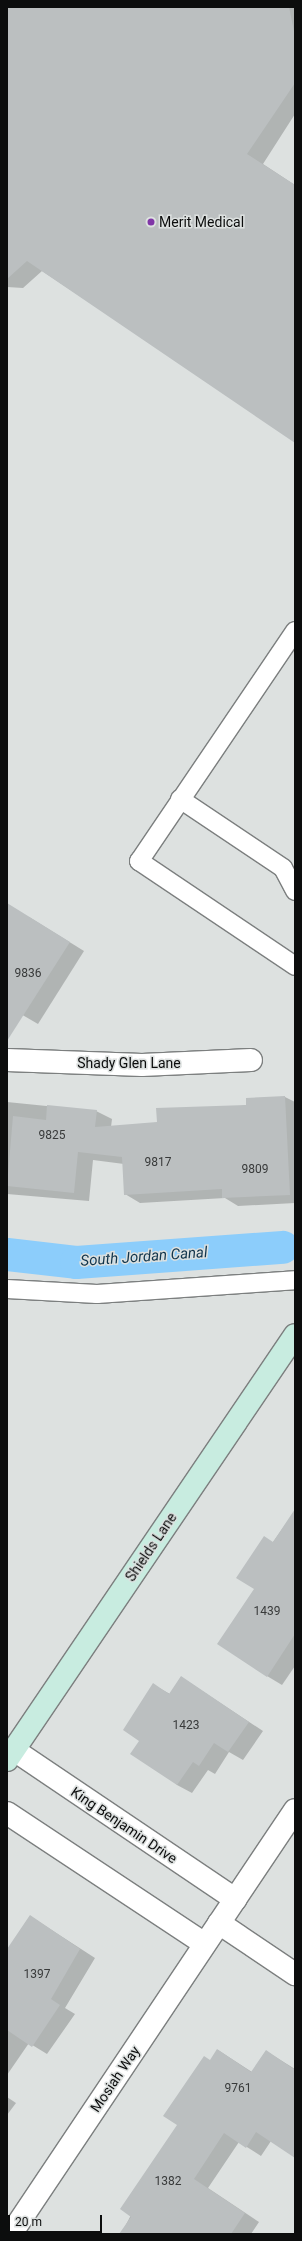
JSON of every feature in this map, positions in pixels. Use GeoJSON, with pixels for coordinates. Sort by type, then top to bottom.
{"type":"FeatureCollection","features":[{"type":"Feature","properties":{"kind":"main road","name":"Shields Lane"},"geometry":{"type":"LineString","coordinates":[[10,1755],[295,1335]]}},
{"type":"Feature","properties":{"kind":"street","name":"Shady Glen Lane"},"geometry":{"type":"LineString","coordinates":[[7,1060],[142,1065],[251,1060]]}},
{"type":"Feature","properties":{"kind":"street","name":"King Benjamin Drive"},"geometry":{"type":"LineString","coordinates":[[10,1755],[235,1899]]}},
{"type":"Feature","properties":{"kind":"street","name":"Mosiah Way"},"geometry":{"type":"LineString","coordinates":[[11,2234],[295,1810]]}},
{"type":"Feature","properties":{"kind":"street"},"geometry":{"type":"LineString","coordinates":[[7,1813],[205,1944]]}},
{"type":"Feature","properties":{"kind":"street"},"geometry":{"type":"LineString","coordinates":[[219,1923],[295,1974]]}},
{"type":"Feature","properties":{"kind":"lane"},"geometry":{"type":"LineString","coordinates":[[295,631],[138,861],[295,966]]}},
{"type":"Feature","properties":{"kind":"lane"},"geometry":{"type":"LineString","coordinates":[[180,799],[283,868],[295,891]]}},
{"type":"Feature","properties":{"kind":"lane"},"geometry":{"type":"LineString","coordinates":[[7,1289],[97,1294],[295,1280]]}},
{"type":"Feature","properties":{"kind":"building","name":"Merit Medical"},"geometry":{"type":"Polygon","coordinates":[[[7,7],[289,7],[295,36],[295,83],[247,154],[295,185],[295,443],[27,261],[7,279],[7,7]]]}},
{"type":"Feature","properties":{"kind":"building"},"geometry":{"type":"Polygon","coordinates":[[[7,903],[70,942],[7,1041],[7,903]]]}},
{"type":"Feature","properties":{"kind":"building"},"geometry":{"type":"Polygon","coordinates":[[[285,1096],[290,1195],[222,1198],[222,1189],[124,1195],[122,1157],[78,1152],[74,1193],[7,1186],[13,1116],[46,1120],[47,1105],[97,1110],[95,1127],[157,1122],[156,1108],[246,1105],[246,1098],[285,1096]]]}},
{"type":"Feature","properties":{"kind":"building"},"geometry":{"type":"Polygon","coordinates":[[[295,1509],[295,1634],[267,1677],[217,1644],[254,1589],[236,1578],[264,1536],[273,1542],[295,1509]]]}},
{"type":"Feature","properties":{"kind":"building"},"geometry":{"type":"Polygon","coordinates":[[[181,1676],[249,1722],[228,1752],[214,1743],[199,1766],[193,1762],[177,1785],[130,1754],[139,1741],[123,1730],[153,1683],[169,1694],[181,1676]]]}},
{"type":"Feature","properties":{"kind":"building"},"geometry":{"type":"Polygon","coordinates":[[[30,1915],[80,1949],[51,1999],[60,2005],[32,2047],[7,2030],[7,1949],[30,1915]]]}},
{"type":"Feature","properties":{"kind":"building"},"geometry":{"type":"Polygon","coordinates":[[[217,2049],[251,2072],[266,2050],[295,2070],[295,2158],[256,2132],[246,2148],[224,2133],[194,2179],[245,2213],[231,2234],[119,2234],[131,2217],[120,2209],[177,2125],[163,2116],[204,2056],[210,2060],[217,2049]]]}},
{"type":"Feature","properties":{"kind":"waterway","name":"South Jordan Canal"},"geometry":{"type":"LineString","coordinates":[[7,1254],[76,1262],[282,1247]]}},
{"type":"Feature","properties":{"kind":"place","name":"Merit Medical"},"geometry":{"type":"Point","coordinates":[151,222]}}]}
